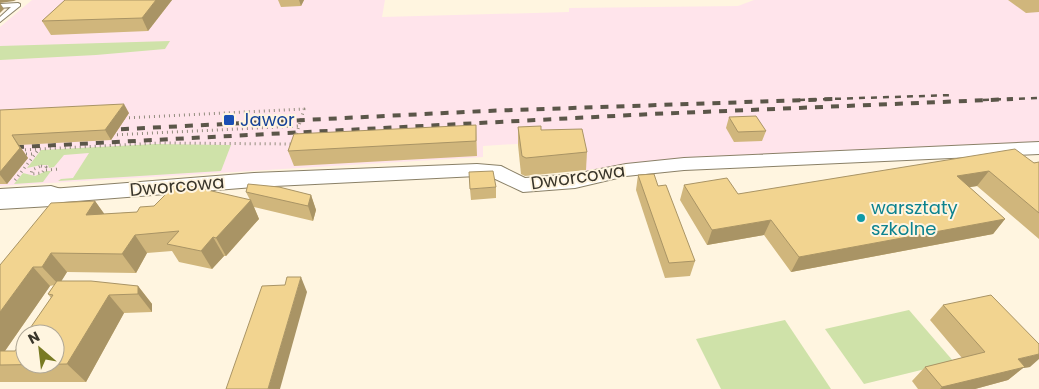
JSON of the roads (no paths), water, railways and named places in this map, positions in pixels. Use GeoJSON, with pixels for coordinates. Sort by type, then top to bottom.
{"type":"FeatureCollection","features":[{"type":"Feature","properties":{"kind":"street","name":"Dworcowa"},"geometry":{"type":"LineString","coordinates":[[6,191],[48,183],[254,180],[477,170],[494,172],[523,185],[575,181],[626,170],[684,164],[1039,148]]}},
{"type":"Feature","properties":{"kind":"lane"},"geometry":{"type":"LineString","coordinates":[[0,6],[18,5],[0,20]]}},
{"type":"Feature","properties":{"kind":"railway"},"geometry":{"type":"LineString","coordinates":[[799,100],[954,95]]}},
{"type":"Feature","properties":{"kind":"railway"},"geometry":{"type":"LineString","coordinates":[[983,100],[1039,98]]}},
{"type":"Feature","properties":{"kind":"railway"},"geometry":{"type":"LineString","coordinates":[[105,130],[485,111],[835,99]]}},
{"type":"Feature","properties":{"kind":"railway"},"geometry":{"type":"LineString","coordinates":[[0,148],[652,114],[1013,99]]}},
{"type":"Feature","properties":{"kind":"place","name":"Jawor"},"geometry":{"type":"Point","coordinates":[229,120]}},
{"type":"Feature","properties":{"kind":"place","name":"warsztaty szkolne"},"geometry":{"type":"Point","coordinates":[861,218]}}]}
